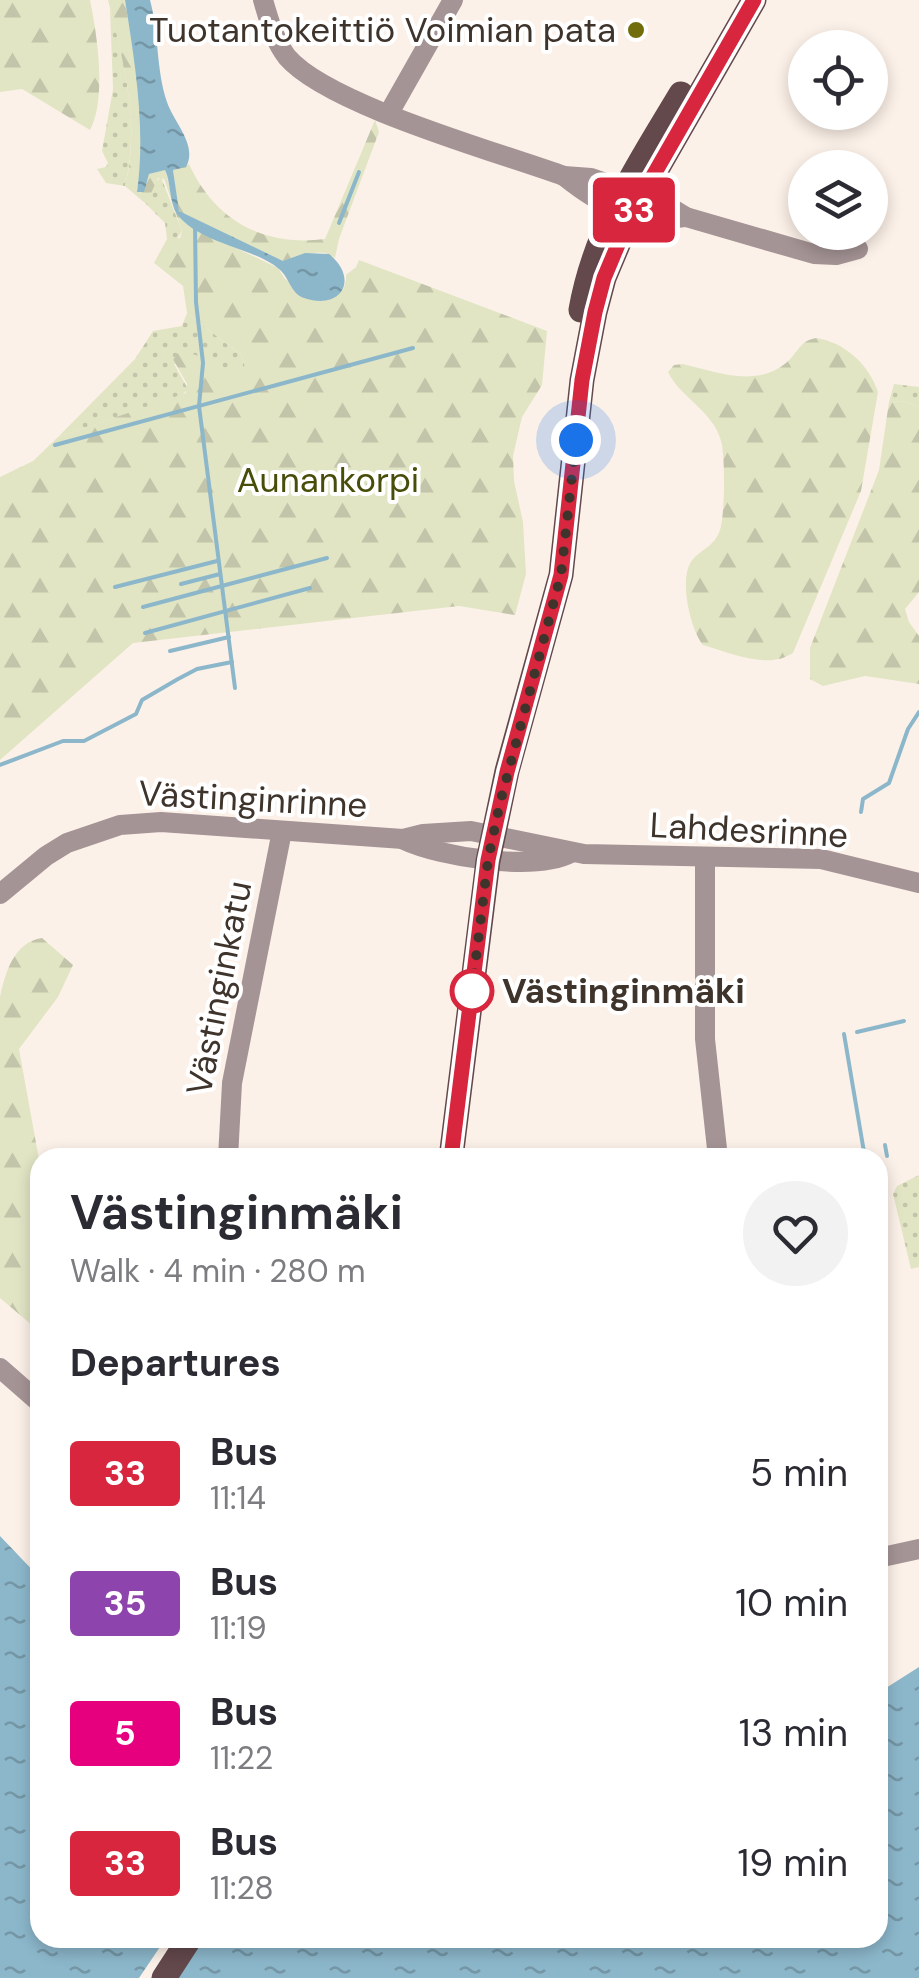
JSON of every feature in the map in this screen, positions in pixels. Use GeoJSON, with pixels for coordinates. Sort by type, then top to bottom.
{"type":"FeatureCollection","features":[{"type":"Feature","properties":{"kind":"main road"},"geometry":{"type":"LineString","coordinates":[[452,1148],[491,848],[507,772],[561,575],[582,380],[580,310],[587,275],[737,0]]}},
{"type":"Feature","properties":{"kind":"main road"},"geometry":{"type":"LineString","coordinates":[[627,203],[754,0]]}},
{"type":"Feature","properties":{"kind":"main road"},"geometry":{"type":"LineString","coordinates":[[164,1978],[184,1948]]}},
{"type":"Feature","properties":{"kind":"street"},"geometry":{"type":"LineString","coordinates":[[263,0],[274,37],[288,58],[322,84],[389,113],[564,176],[591,178],[658,220],[686,216],[788,246]]}},
{"type":"Feature","properties":{"kind":"street"},"geometry":{"type":"LineString","coordinates":[[389,113],[454,0]]}},
{"type":"Feature","properties":{"kind":"street"},"geometry":{"type":"LineString","coordinates":[[801,250],[836,255],[852,250]]}},
{"type":"Feature","properties":{"kind":"street","name":"Västinginrinne"},"geometry":{"type":"LineString","coordinates":[[0,894],[67,843],[120,825],[161,822],[403,839],[472,832],[491,848]]}},
{"type":"Feature","properties":{"kind":"street","name":"Västinginkatu"},"geometry":{"type":"LineString","coordinates":[[229,1148],[232,1084],[282,830]]}},
{"type":"Feature","properties":{"kind":"street","name":"Lahdesrinne"},"geometry":{"type":"LineString","coordinates":[[491,848],[820,860],[919,883]]}},
{"type":"Feature","properties":{"kind":"street"},"geometry":{"type":"LineString","coordinates":[[704,858],[705,1039],[717,1148]]}},
{"type":"Feature","properties":{"kind":"street"},"geometry":{"type":"LineString","coordinates":[[0,1368],[30,1394]]}},
{"type":"Feature","properties":{"kind":"street"},"geometry":{"type":"LineString","coordinates":[[888,1556],[919,1549]]}},
{"type":"Feature","properties":{"kind":"green space"},"geometry":{"type":"Polygon","coordinates":[[[0,0],[90,0],[99,84],[90,130],[22,89],[0,92],[0,0]]]}},
{"type":"Feature","properties":{"kind":"green space","name":"Aunankorpi"},"geometry":{"type":"Polygon","coordinates":[[[108,0],[125,0],[142,122],[137,189],[141,193],[149,174],[165,169],[175,209],[192,227],[278,268],[285,279],[328,300],[342,290],[346,275],[359,260],[547,331],[542,385],[522,417],[513,456],[526,574],[515,615],[459,606],[133,643],[0,760],[0,477],[33,461],[58,437],[186,393],[187,384],[173,359],[181,350],[204,358],[229,376],[245,366],[241,355],[187,313],[183,286],[154,263],[167,239],[180,238],[182,231],[164,179],[158,178],[146,204],[125,186],[131,116],[108,0]]]}},
{"type":"Feature","properties":{"kind":"green space"},"geometry":{"type":"Polygon","coordinates":[[[110,8],[131,119],[125,186],[106,183],[97,169],[108,163],[102,151],[113,89],[110,8]]]}},
{"type":"Feature","properties":{"kind":"green space"},"geometry":{"type":"Polygon","coordinates":[[[375,120],[379,132],[335,258],[316,253],[283,261],[178,209],[173,170],[189,164],[213,201],[244,226],[282,239],[325,239],[375,120]]]}},
{"type":"Feature","properties":{"kind":"green space"},"geometry":{"type":"Polygon","coordinates":[[[161,177],[182,231],[177,239],[167,239],[165,223],[146,204],[154,183],[161,177]]]}},
{"type":"Feature","properties":{"kind":"green space"},"geometry":{"type":"Polygon","coordinates":[[[187,313],[241,355],[245,366],[230,376],[174,364],[188,389],[182,395],[58,437],[135,359],[153,331],[182,326],[187,313]]]}},
{"type":"Feature","properties":{"kind":"green space"},"geometry":{"type":"Polygon","coordinates":[[[816,338],[837,344],[854,356],[869,373],[878,392],[861,491],[793,653],[760,660],[703,645],[690,615],[686,576],[694,558],[720,530],[724,488],[722,445],[713,423],[668,372],[674,365],[683,364],[736,376],[762,375],[786,363],[802,345],[816,338]]]}},
{"type":"Feature","properties":{"kind":"green space"},"geometry":{"type":"Polygon","coordinates":[[[894,384],[919,387],[919,407],[902,401],[889,402],[894,384]]]}},
{"type":"Feature","properties":{"kind":"green space"},"geometry":{"type":"Polygon","coordinates":[[[902,401],[919,407],[919,592],[905,609],[919,636],[919,684],[865,676],[823,686],[810,679],[810,648],[879,470],[889,402],[902,401]]]}},
{"type":"Feature","properties":{"kind":"green space"},"geometry":{"type":"Polygon","coordinates":[[[42,938],[73,965],[58,997],[19,1049],[37,1148],[30,1148],[30,1324],[0,1298],[0,997],[8,969],[18,952],[42,938]]]}},
{"type":"Feature","properties":{"kind":"green space"},"geometry":{"type":"Polygon","coordinates":[[[919,1175],[919,1267],[911,1269],[893,1194],[897,1186],[919,1175]]]}},
{"type":"Feature","properties":{"kind":"water"},"geometry":{"type":"Polygon","coordinates":[[[125,0],[150,0],[163,90],[187,142],[186,167],[173,170],[179,211],[283,261],[305,253],[329,254],[343,273],[342,290],[336,296],[317,301],[304,298],[268,262],[187,224],[174,209],[165,170],[149,174],[144,192],[137,192],[140,120],[125,0]]]}},
{"type":"Feature","properties":{"kind":"water"},"geometry":{"type":"Polygon","coordinates":[[[0,1536],[30,1568],[30,1948],[888,1948],[888,1687],[919,1667],[919,1978],[0,1978],[0,1536]]]}},
{"type":"Feature","properties":{"kind":"pier"},"geometry":{"type":"Polygon","coordinates":[[[159,1948],[193,1948],[173,1978],[139,1978],[159,1948]]]}},
{"type":"Feature","properties":{"kind":"waterway"},"geometry":{"type":"LineString","coordinates":[[339,223],[359,172]]}},
{"type":"Feature","properties":{"kind":"waterway"},"geometry":{"type":"LineString","coordinates":[[195,226],[196,302],[203,363],[199,406],[235,688]]}},
{"type":"Feature","properties":{"kind":"waterway"},"geometry":{"type":"LineString","coordinates":[[55,445],[413,348]]}},
{"type":"Feature","properties":{"kind":"waterway"},"geometry":{"type":"LineString","coordinates":[[143,607],[327,558]]}},
{"type":"Feature","properties":{"kind":"waterway"},"geometry":{"type":"LineString","coordinates":[[115,587],[217,561]]}},
{"type":"Feature","properties":{"kind":"waterway"},"geometry":{"type":"LineString","coordinates":[[181,584],[220,574]]}},
{"type":"Feature","properties":{"kind":"waterway"},"geometry":{"type":"LineString","coordinates":[[145,633],[310,588]]}},
{"type":"Feature","properties":{"kind":"waterway"},"geometry":{"type":"LineString","coordinates":[[170,651],[229,637]]}},
{"type":"Feature","properties":{"kind":"waterway"},"geometry":{"type":"LineString","coordinates":[[0,765],[63,741],[84,741],[136,714],[142,700],[178,679],[197,669],[232,662]]}},
{"type":"Feature","properties":{"kind":"waterway"},"geometry":{"type":"LineString","coordinates":[[861,812],[863,799],[889,783],[908,729],[919,712]]}},
{"type":"Feature","properties":{"kind":"waterway"},"geometry":{"type":"LineString","coordinates":[[857,1032],[904,1021]]}},
{"type":"Feature","properties":{"kind":"waterway"},"geometry":{"type":"LineString","coordinates":[[844,1034],[863,1148]]}},
{"type":"Feature","properties":{"kind":"bus line","name":"33"},"geometry":{"type":"LineString","coordinates":[[452,1148],[488,860],[507,772],[561,575],[582,380],[595,312],[604,278],[630,216],[754,0]]}},
{"type":"Feature","properties":{"kind":"place","name":"Tuotantokeittiö Voimian pata"},"geometry":{"type":"Point","coordinates":[636,30]}},
{"type":"Feature","properties":{"kind":"place","name":"Västinginmäki"},"geometry":{"type":"Point","coordinates":[472,991]}},
{"type":"Feature","properties":{"kind":"route"},"geometry":{"type":"LineString","coordinates":[[472,991],[488,860],[500,803],[561,575],[576,440]]}}]}
